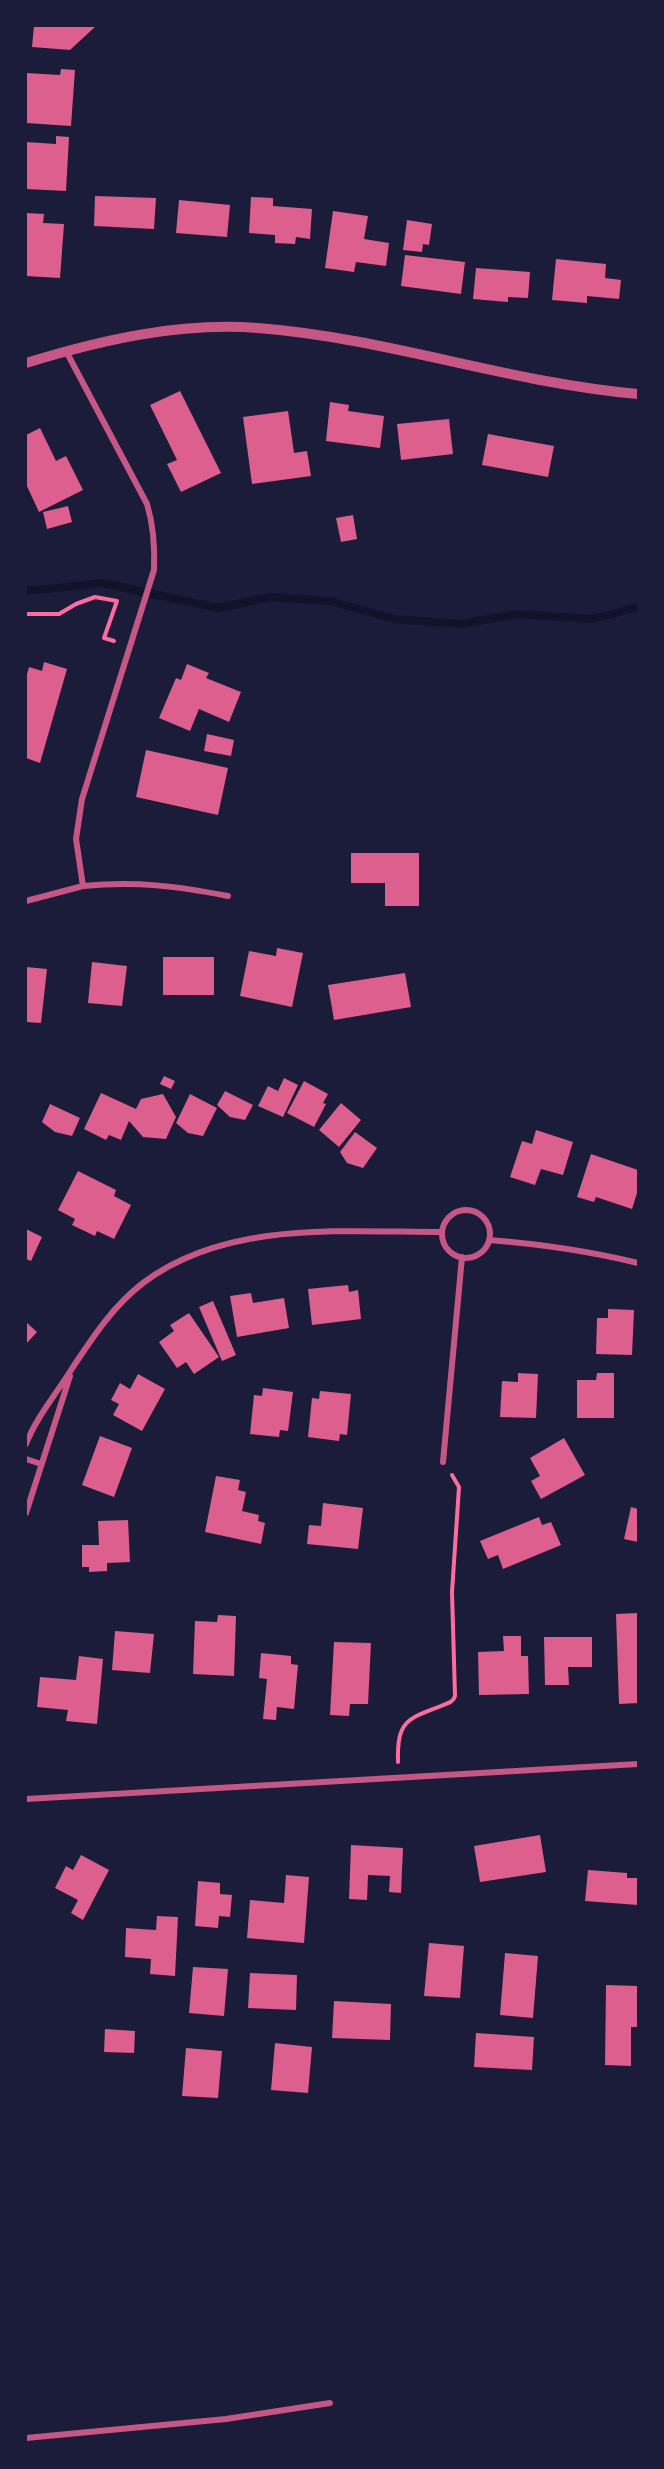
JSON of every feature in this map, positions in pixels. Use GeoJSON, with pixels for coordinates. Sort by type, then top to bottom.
{"type":"FeatureCollection","features":[{"type":"Feature","properties":{"kind":"street"},"geometry":{"type":"LineString","coordinates":[[26,363],[66,350],[140,333],[198,328],[257,328],[369,344],[567,384],[639,394]]}},
{"type":"Feature","properties":{"kind":"street"},"geometry":{"type":"LineString","coordinates":[[66,350],[147,504],[154,533],[154,570],[82,799],[76,839],[83,886]]}},
{"type":"Feature","properties":{"kind":"street"},"geometry":{"type":"LineString","coordinates":[[26,901],[83,886],[117,883],[155,884],[228,896]]}},
{"type":"Feature","properties":{"kind":"street"},"geometry":{"type":"LineString","coordinates":[[467,1210],[478,1213],[487,1222],[490,1234],[485,1249],[477,1255],[462,1257],[456,1256],[447,1248],[442,1232],[450,1216],[467,1210]]}},
{"type":"Feature","properties":{"kind":"street"},"geometry":{"type":"LineString","coordinates":[[26,1444],[34,1425],[95,1333],[118,1306],[142,1284],[173,1264],[210,1248],[301,1232],[442,1232]]}},
{"type":"Feature","properties":{"kind":"street"},"geometry":{"type":"LineString","coordinates":[[489,1240],[552,1245],[639,1263]]}},
{"type":"Feature","properties":{"kind":"street"},"geometry":{"type":"LineString","coordinates":[[443,1462],[462,1257]]}},
{"type":"Feature","properties":{"kind":"street"},"geometry":{"type":"LineString","coordinates":[[26,1513],[72,1370]]}},
{"type":"Feature","properties":{"kind":"street"},"geometry":{"type":"LineString","coordinates":[[26,1459],[41,1464]]}},
{"type":"Feature","properties":{"kind":"street"},"geometry":{"type":"LineString","coordinates":[[26,1799],[639,1764]]}},
{"type":"Feature","properties":{"kind":"street"},"geometry":{"type":"LineString","coordinates":[[26,2438],[226,2419],[330,2403]]}},
{"type":"Feature","properties":{"kind":"path"},"geometry":{"type":"LineString","coordinates":[[26,614],[59,614],[95,597],[117,601],[104,638],[114,641]]}},
{"type":"Feature","properties":{"kind":"path"},"geometry":{"type":"LineString","coordinates":[[399,1776],[401,1731],[405,1722],[414,1716],[449,1703],[456,1696],[452,1592],[459,1487],[443,1462]]}},
{"type":"Feature","properties":{"kind":"building"},"geometry":{"type":"Polygon","coordinates":[[[34,26],[96,26],[70,50],[32,47],[34,26]]]}},
{"type":"Feature","properties":{"kind":"building"},"geometry":{"type":"Polygon","coordinates":[[[61,69],[75,70],[71,126],[26,123],[26,73],[60,75],[61,69]]]}},
{"type":"Feature","properties":{"kind":"building"},"geometry":{"type":"Polygon","coordinates":[[[56,136],[69,137],[66,191],[26,189],[26,142],[56,144],[56,136]]]}},
{"type":"Feature","properties":{"kind":"building"},"geometry":{"type":"Polygon","coordinates":[[[95,196],[156,198],[154,229],[94,226],[95,196]]]}},
{"type":"Feature","properties":{"kind":"building"},"geometry":{"type":"Polygon","coordinates":[[[251,197],[273,198],[273,206],[312,209],[310,239],[296,237],[295,244],[275,243],[275,235],[249,233],[251,197]]]}},
{"type":"Feature","properties":{"kind":"building"},"geometry":{"type":"Polygon","coordinates":[[[179,200],[230,205],[227,237],[176,233],[179,200]]]}},
{"type":"Feature","properties":{"kind":"building"},"geometry":{"type":"Polygon","coordinates":[[[333,211],[368,216],[364,239],[389,243],[386,266],[356,262],[354,272],[325,268],[333,211]]]}},
{"type":"Feature","properties":{"kind":"building"},"geometry":{"type":"Polygon","coordinates":[[[26,213],[44,214],[43,223],[64,224],[60,278],[26,276],[26,213]]]}},
{"type":"Feature","properties":{"kind":"building"},"geometry":{"type":"Polygon","coordinates":[[[407,220],[432,224],[429,245],[423,244],[422,252],[403,250],[407,220]]]}},
{"type":"Feature","properties":{"kind":"building"},"geometry":{"type":"Polygon","coordinates":[[[405,255],[465,262],[461,294],[401,286],[405,255]]]}},
{"type":"Feature","properties":{"kind":"building"},"geometry":{"type":"Polygon","coordinates":[[[556,259],[606,264],[605,278],[621,280],[619,299],[587,296],[587,303],[552,300],[556,259]]]}},
{"type":"Feature","properties":{"kind":"building"},"geometry":{"type":"Polygon","coordinates":[[[476,268],[530,272],[528,298],[508,297],[508,302],[473,299],[476,268]]]}},
{"type":"Feature","properties":{"kind":"building"},"geometry":{"type":"Polygon","coordinates":[[[180,391],[221,473],[181,492],[167,464],[177,460],[150,405],[180,391]]]}},
{"type":"Feature","properties":{"kind":"building"},"geometry":{"type":"Polygon","coordinates":[[[330,402],[349,405],[348,411],[384,416],[380,448],[326,441],[330,402]]]}},
{"type":"Feature","properties":{"kind":"building"},"geometry":{"type":"Polygon","coordinates":[[[288,411],[294,453],[307,451],[311,476],[252,484],[243,417],[288,411]]]}},
{"type":"Feature","properties":{"kind":"building"},"geometry":{"type":"Polygon","coordinates":[[[449,419],[453,454],[401,460],[397,424],[449,419]]]}},
{"type":"Feature","properties":{"kind":"building"},"geometry":{"type":"Polygon","coordinates":[[[40,428],[56,461],[66,456],[83,490],[39,512],[26,484],[26,435],[40,428]]]}},
{"type":"Feature","properties":{"kind":"building"},"geometry":{"type":"Polygon","coordinates":[[[488,434],[554,446],[548,477],[482,465],[488,434]]]}},
{"type":"Feature","properties":{"kind":"building"},"geometry":{"type":"Polygon","coordinates":[[[68,506],[72,522],[47,529],[43,512],[68,506]]]}},
{"type":"Feature","properties":{"kind":"building"},"geometry":{"type":"Polygon","coordinates":[[[353,515],[357,539],[341,542],[336,518],[353,515]]]}},
{"type":"Feature","properties":{"kind":"building"},"geometry":{"type":"Polygon","coordinates":[[[44,662],[67,669],[40,763],[26,758],[26,678],[29,667],[42,671],[44,662]]]}},
{"type":"Feature","properties":{"kind":"building"},"geometry":{"type":"Polygon","coordinates":[[[187,664],[209,673],[206,678],[241,692],[229,722],[199,709],[190,731],[159,718],[176,678],[181,680],[187,664]]]}},
{"type":"Feature","properties":{"kind":"building"},"geometry":{"type":"Polygon","coordinates":[[[207,734],[234,740],[231,756],[204,751],[207,734]]]}},
{"type":"Feature","properties":{"kind":"building"},"geometry":{"type":"Polygon","coordinates":[[[146,750],[228,768],[218,815],[136,797],[146,750]]]}},
{"type":"Feature","properties":{"kind":"building"},"geometry":{"type":"Polygon","coordinates":[[[351,853],[419,853],[419,906],[385,906],[385,883],[351,883],[351,853]]]}},
{"type":"Feature","properties":{"kind":"building"},"geometry":{"type":"Polygon","coordinates":[[[277,948],[303,953],[292,1007],[240,996],[249,951],[276,956],[277,948]]]}},
{"type":"Feature","properties":{"kind":"building"},"geometry":{"type":"Polygon","coordinates":[[[163,957],[214,957],[214,995],[163,995],[163,957]]]}},
{"type":"Feature","properties":{"kind":"building"},"geometry":{"type":"Polygon","coordinates":[[[92,962],[127,966],[122,1006],[88,1003],[92,962]]]}},
{"type":"Feature","properties":{"kind":"building"},"geometry":{"type":"Polygon","coordinates":[[[26,967],[47,969],[41,1023],[26,1022],[26,967]]]}},
{"type":"Feature","properties":{"kind":"building"},"geometry":{"type":"Polygon","coordinates":[[[405,973],[411,1007],[334,1020],[328,985],[405,973]]]}},
{"type":"Feature","properties":{"kind":"building"},"geometry":{"type":"Polygon","coordinates":[[[164,1076],[175,1081],[171,1089],[160,1084],[164,1076]]]}},
{"type":"Feature","properties":{"kind":"building"},"geometry":{"type":"Polygon","coordinates":[[[284,1078],[298,1085],[283,1117],[258,1106],[268,1086],[278,1091],[284,1078]]]}},
{"type":"Feature","properties":{"kind":"building"},"geometry":{"type":"Polygon","coordinates":[[[304,1081],[328,1094],[323,1103],[326,1104],[314,1127],[287,1113],[304,1081]]]}},
{"type":"Feature","properties":{"kind":"building"},"geometry":{"type":"Polygon","coordinates":[[[225,1091],[253,1105],[245,1120],[230,1117],[217,1105],[225,1091]]]}},
{"type":"Feature","properties":{"kind":"building"},"geometry":{"type":"Polygon","coordinates":[[[101,1093],[136,1109],[141,1099],[163,1094],[176,1117],[166,1139],[143,1137],[129,1121],[121,1140],[109,1135],[106,1140],[84,1129],[101,1093]]]}},
{"type":"Feature","properties":{"kind":"building"},"geometry":{"type":"Polygon","coordinates":[[[190,1094],[217,1108],[203,1136],[188,1133],[176,1123],[190,1094]]]}},
{"type":"Feature","properties":{"kind":"building"},"geometry":{"type":"Polygon","coordinates":[[[341,1103],[361,1120],[339,1147],[319,1130],[341,1103]]]}},
{"type":"Feature","properties":{"kind":"building"},"geometry":{"type":"Polygon","coordinates":[[[50,1104],[80,1118],[72,1136],[55,1132],[42,1122],[50,1104]]]}},
{"type":"Feature","properties":{"kind":"building"},"geometry":{"type":"Polygon","coordinates":[[[536,1130],[573,1142],[563,1175],[541,1169],[535,1185],[510,1177],[522,1141],[532,1144],[536,1130]]]}},
{"type":"Feature","properties":{"kind":"building"},"geometry":{"type":"Polygon","coordinates":[[[355,1132],[377,1148],[363,1168],[347,1163],[340,1152],[355,1132]]]}},
{"type":"Feature","properties":{"kind":"building"},"geometry":{"type":"Polygon","coordinates":[[[591,1154],[638,1170],[638,1190],[632,1209],[596,1197],[594,1202],[577,1197],[591,1154]]]}},
{"type":"Feature","properties":{"kind":"building"},"geometry":{"type":"Polygon","coordinates":[[[78,1171],[116,1190],[114,1196],[131,1205],[114,1239],[97,1231],[95,1236],[72,1225],[75,1219],[58,1210],[78,1171]]]}},
{"type":"Feature","properties":{"kind":"building"},"geometry":{"type":"Polygon","coordinates":[[[26,1229],[42,1237],[31,1261],[26,1259],[26,1229]]]}},
{"type":"Feature","properties":{"kind":"building"},"geometry":{"type":"Polygon","coordinates":[[[348,1285],[349,1292],[358,1290],[361,1319],[312,1325],[308,1289],[348,1285]]]}},
{"type":"Feature","properties":{"kind":"building"},"geometry":{"type":"Polygon","coordinates":[[[251,1293],[253,1303],[284,1298],[289,1328],[237,1337],[230,1296],[251,1293]]]}},
{"type":"Feature","properties":{"kind":"building"},"geometry":{"type":"Polygon","coordinates":[[[213,1301],[236,1355],[222,1361],[199,1307],[213,1301]]]}},
{"type":"Feature","properties":{"kind":"building"},"geometry":{"type":"Polygon","coordinates":[[[608,1309],[634,1310],[632,1355],[596,1354],[597,1318],[608,1318],[608,1309]]]}},
{"type":"Feature","properties":{"kind":"building"},"geometry":{"type":"Polygon","coordinates":[[[189,1313],[219,1357],[194,1374],[186,1362],[177,1368],[159,1342],[174,1331],[170,1325],[189,1313]]]}},
{"type":"Feature","properties":{"kind":"building"},"geometry":{"type":"Polygon","coordinates":[[[26,1322],[37,1332],[26,1344],[26,1322]]]}},
{"type":"Feature","properties":{"kind":"building"},"geometry":{"type":"Polygon","coordinates":[[[518,1373],[538,1374],[536,1418],[500,1417],[502,1381],[518,1382],[518,1373]]]}},
{"type":"Feature","properties":{"kind":"building"},"geometry":{"type":"Polygon","coordinates":[[[597,1373],[614,1373],[614,1418],[577,1418],[577,1380],[596,1380],[597,1373]]]}},
{"type":"Feature","properties":{"kind":"building"},"geometry":{"type":"Polygon","coordinates":[[[138,1374],[165,1389],[142,1431],[113,1415],[119,1404],[111,1400],[120,1383],[130,1389],[138,1374]]]}},
{"type":"Feature","properties":{"kind":"building"},"geometry":{"type":"Polygon","coordinates":[[[263,1388],[293,1392],[288,1431],[280,1430],[279,1437],[250,1434],[254,1395],[262,1396],[263,1388]]]}},
{"type":"Feature","properties":{"kind":"building"},"geometry":{"type":"Polygon","coordinates":[[[320,1391],[351,1394],[347,1435],[340,1434],[339,1441],[308,1437],[312,1398],[319,1399],[320,1391]]]}},
{"type":"Feature","properties":{"kind":"building"},"geometry":{"type":"Polygon","coordinates":[[[100,1436],[132,1448],[114,1497],[82,1485],[100,1436]]]}},
{"type":"Feature","properties":{"kind":"building"},"geometry":{"type":"Polygon","coordinates":[[[564,1438],[585,1475],[541,1499],[531,1481],[540,1476],[530,1458],[564,1438]]]}},
{"type":"Feature","properties":{"kind":"building"},"geometry":{"type":"Polygon","coordinates":[[[216,1476],[240,1480],[238,1490],[246,1492],[242,1511],[259,1515],[258,1521],[265,1523],[261,1544],[205,1532],[216,1476]]]}},
{"type":"Feature","properties":{"kind":"building"},"geometry":{"type":"Polygon","coordinates":[[[323,1503],[363,1508],[358,1549],[307,1544],[309,1525],[321,1526],[323,1503]]]}},
{"type":"Feature","properties":{"kind":"building"},"geometry":{"type":"Polygon","coordinates":[[[631,1507],[638,1509],[638,1542],[624,1539],[631,1507]]]}},
{"type":"Feature","properties":{"kind":"building"},"geometry":{"type":"Polygon","coordinates":[[[539,1517],[542,1525],[551,1522],[561,1545],[503,1569],[498,1555],[488,1559],[480,1541],[539,1517]]]}},
{"type":"Feature","properties":{"kind":"building"},"geometry":{"type":"Polygon","coordinates":[[[128,1520],[130,1562],[107,1563],[107,1571],[89,1572],[89,1567],[82,1567],[82,1545],[99,1545],[98,1521],[128,1520]]]}},
{"type":"Feature","properties":{"kind":"building"},"geometry":{"type":"Polygon","coordinates":[[[638,1613],[638,1703],[619,1704],[616,1614],[638,1613]]]}},
{"type":"Feature","properties":{"kind":"building"},"geometry":{"type":"Polygon","coordinates":[[[218,1615],[236,1616],[234,1676],[193,1674],[195,1621],[217,1622],[218,1615]]]}},
{"type":"Feature","properties":{"kind":"building"},"geometry":{"type":"Polygon","coordinates":[[[115,1631],[154,1634],[150,1673],[112,1670],[115,1631]]]}},
{"type":"Feature","properties":{"kind":"building"},"geometry":{"type":"Polygon","coordinates":[[[503,1636],[521,1636],[521,1656],[528,1656],[529,1694],[479,1695],[478,1652],[504,1651],[503,1636]]]}},
{"type":"Feature","properties":{"kind":"building"},"geometry":{"type":"Polygon","coordinates":[[[544,1637],[592,1637],[592,1667],[568,1667],[569,1685],[545,1685],[544,1637]]]}},
{"type":"Feature","properties":{"kind":"building"},"geometry":{"type":"Polygon","coordinates":[[[334,1642],[371,1643],[368,1704],[350,1704],[349,1716],[330,1715],[334,1642]]]}},
{"type":"Feature","properties":{"kind":"building"},"geometry":{"type":"Polygon","coordinates":[[[261,1653],[291,1656],[291,1664],[298,1665],[294,1709],[277,1707],[276,1720],[263,1719],[267,1679],[259,1678],[261,1653]]]}},
{"type":"Feature","properties":{"kind":"building"},"geometry":{"type":"Polygon","coordinates":[[[79,1656],[103,1659],[97,1724],[66,1721],[68,1710],[37,1707],[40,1677],[76,1680],[79,1656]]]}},
{"type":"Feature","properties":{"kind":"building"},"geometry":{"type":"Polygon","coordinates":[[[540,1835],[546,1872],[480,1882],[474,1846],[540,1835]]]}},
{"type":"Feature","properties":{"kind":"building"},"geometry":{"type":"Polygon","coordinates":[[[351,1845],[403,1848],[401,1893],[389,1892],[390,1876],[368,1875],[367,1900],[349,1899],[351,1845]]]}},
{"type":"Feature","properties":{"kind":"building"},"geometry":{"type":"Polygon","coordinates":[[[81,1855],[109,1870],[83,1920],[71,1913],[78,1900],[55,1888],[66,1866],[73,1870],[81,1855]]]}},
{"type":"Feature","properties":{"kind":"building"},"geometry":{"type":"Polygon","coordinates":[[[588,1870],[627,1873],[627,1878],[638,1878],[638,1905],[585,1901],[588,1870]]]}},
{"type":"Feature","properties":{"kind":"building"},"geometry":{"type":"Polygon","coordinates":[[[286,1875],[309,1877],[304,1943],[247,1938],[250,1900],[284,1903],[286,1875]]]}},
{"type":"Feature","properties":{"kind":"building"},"geometry":{"type":"Polygon","coordinates":[[[198,1881],[220,1883],[220,1894],[232,1895],[230,1917],[219,1916],[218,1928],[195,1926],[198,1881]]]}},
{"type":"Feature","properties":{"kind":"building"},"geometry":{"type":"Polygon","coordinates":[[[157,1916],[178,1917],[175,1976],[150,1974],[151,1959],[125,1957],[126,1928],[156,1930],[157,1916]]]}},
{"type":"Feature","properties":{"kind":"building"},"geometry":{"type":"Polygon","coordinates":[[[429,1943],[464,1946],[460,1998],[424,1996],[429,1943]]]}},
{"type":"Feature","properties":{"kind":"building"},"geometry":{"type":"Polygon","coordinates":[[[505,1953],[538,1956],[533,2018],[500,2015],[505,1953]]]}},
{"type":"Feature","properties":{"kind":"building"},"geometry":{"type":"Polygon","coordinates":[[[193,1967],[228,1969],[224,2016],[189,2013],[193,1967]]]}},
{"type":"Feature","properties":{"kind":"building"},"geometry":{"type":"Polygon","coordinates":[[[250,1973],[297,1975],[296,2010],[248,2008],[250,1973]]]}},
{"type":"Feature","properties":{"kind":"building"},"geometry":{"type":"Polygon","coordinates":[[[606,1985],[638,1986],[637,2027],[631,2027],[631,2066],[605,2065],[606,1985]]]}},
{"type":"Feature","properties":{"kind":"building"},"geometry":{"type":"Polygon","coordinates":[[[334,2001],[391,2004],[390,2040],[332,2038],[334,2001]]]}},
{"type":"Feature","properties":{"kind":"building"},"geometry":{"type":"Polygon","coordinates":[[[105,2029],[135,2031],[134,2053],[104,2052],[105,2029]]]}},
{"type":"Feature","properties":{"kind":"building"},"geometry":{"type":"Polygon","coordinates":[[[476,2033],[534,2037],[532,2070],[474,2067],[476,2033]]]}},
{"type":"Feature","properties":{"kind":"building"},"geometry":{"type":"Polygon","coordinates":[[[275,2043],[312,2047],[308,2093],[271,2090],[275,2043]]]}},
{"type":"Feature","properties":{"kind":"building"},"geometry":{"type":"Polygon","coordinates":[[[186,2048],[222,2051],[218,2098],[182,2096],[186,2048]]]}},
{"type":"Feature","properties":{"kind":"waterway"},"geometry":{"type":"LineString","coordinates":[[26,590],[102,583],[218,608],[270,597],[330,601],[394,619],[461,624],[517,614],[593,619],[638,607]]}}]}
